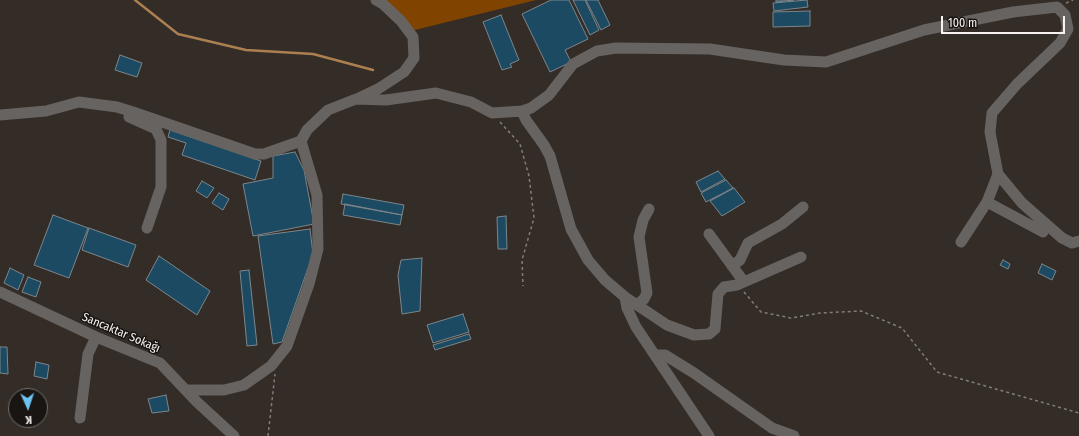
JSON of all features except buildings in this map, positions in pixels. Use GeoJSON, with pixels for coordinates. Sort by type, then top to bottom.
{"type":"FeatureCollection","features":[{"type":"Feature","properties":{"kind":"street"},"geometry":{"type":"LineString","coordinates":[[0,115],[46,111],[79,102],[117,107],[255,154],[264,154],[301,141],[307,130],[328,110],[378,89],[404,72],[414,58],[413,37],[401,21],[383,4],[376,0]]}},
{"type":"Feature","properties":{"kind":"street"},"geometry":{"type":"LineString","coordinates":[[356,99],[386,100],[436,93],[471,102],[492,113],[522,111],[531,108],[549,95],[573,64],[597,51],[624,48],[710,49],[784,60],[826,62],[924,30],[1013,12],[1057,7],[1065,15],[1068,29],[1060,43],[1017,84],[992,113],[990,132],[998,174],[1022,203],[1062,238],[1072,244],[1079,242]]}},
{"type":"Feature","properties":{"kind":"street"},"geometry":{"type":"LineString","coordinates":[[117,107],[120,113],[156,130],[161,140],[161,187],[147,228]]}},
{"type":"Feature","properties":{"kind":"street"},"geometry":{"type":"LineString","coordinates":[[522,111],[526,120],[550,156],[562,205],[578,245],[595,269],[625,297],[680,331],[704,336],[713,332],[715,328],[718,294],[720,290],[728,286],[741,283],[801,257]]}},
{"type":"Feature","properties":{"kind":"street"},"geometry":{"type":"LineString","coordinates":[[187,390],[235,388],[252,381],[278,358],[289,340],[309,284],[318,248],[317,195],[301,141]]}},
{"type":"Feature","properties":{"kind":"street"},"geometry":{"type":"LineString","coordinates":[[961,242],[987,202],[998,174]]}},
{"type":"Feature","properties":{"kind":"street"},"geometry":{"type":"LineString","coordinates":[[987,202],[1043,232]]}},
{"type":"Feature","properties":{"kind":"street"},"geometry":{"type":"LineString","coordinates":[[732,266],[740,260],[748,242],[782,224],[803,207]]}},
{"type":"Feature","properties":{"kind":"street"},"geometry":{"type":"LineString","coordinates":[[637,305],[644,299],[647,293],[640,237],[643,220],[649,209]]}},
{"type":"Feature","properties":{"kind":"street"},"geometry":{"type":"LineString","coordinates":[[709,234],[732,266],[741,283]]}},
{"type":"Feature","properties":{"kind":"street","name":"Sancaktar Sokağı"},"geometry":{"type":"LineString","coordinates":[[0,292],[96,337],[160,363],[234,436]]}},
{"type":"Feature","properties":{"kind":"street"},"geometry":{"type":"LineString","coordinates":[[625,297],[631,319],[656,355],[682,398],[709,436]]}},
{"type":"Feature","properties":{"kind":"street"},"geometry":{"type":"LineString","coordinates":[[80,418],[88,354],[96,337]]}},
{"type":"Feature","properties":{"kind":"street"},"geometry":{"type":"LineString","coordinates":[[656,355],[665,355],[694,373],[772,428],[794,436]]}},
{"type":"Feature","properties":{"kind":"path"},"geometry":{"type":"LineString","coordinates":[[492,113],[520,144],[529,176],[534,218],[522,260],[523,286]]}},
{"type":"Feature","properties":{"kind":"path"},"geometry":{"type":"LineString","coordinates":[[741,283],[761,312],[791,318],[820,313],[861,311],[902,328],[937,372],[1079,413]]}},
{"type":"Feature","properties":{"kind":"path"},"geometry":{"type":"LineString","coordinates":[[268,436],[278,358]]}},
{"type":"Feature","properties":{"kind":"shaded area"},"geometry":{"type":"Polygon","coordinates":[[[374,0],[536,0],[415,30],[374,0]]]}},
{"type":"Feature","properties":{"kind":"waterway"},"geometry":{"type":"LineString","coordinates":[[135,0],[178,34],[246,50],[313,54],[373,70]]}}]}
